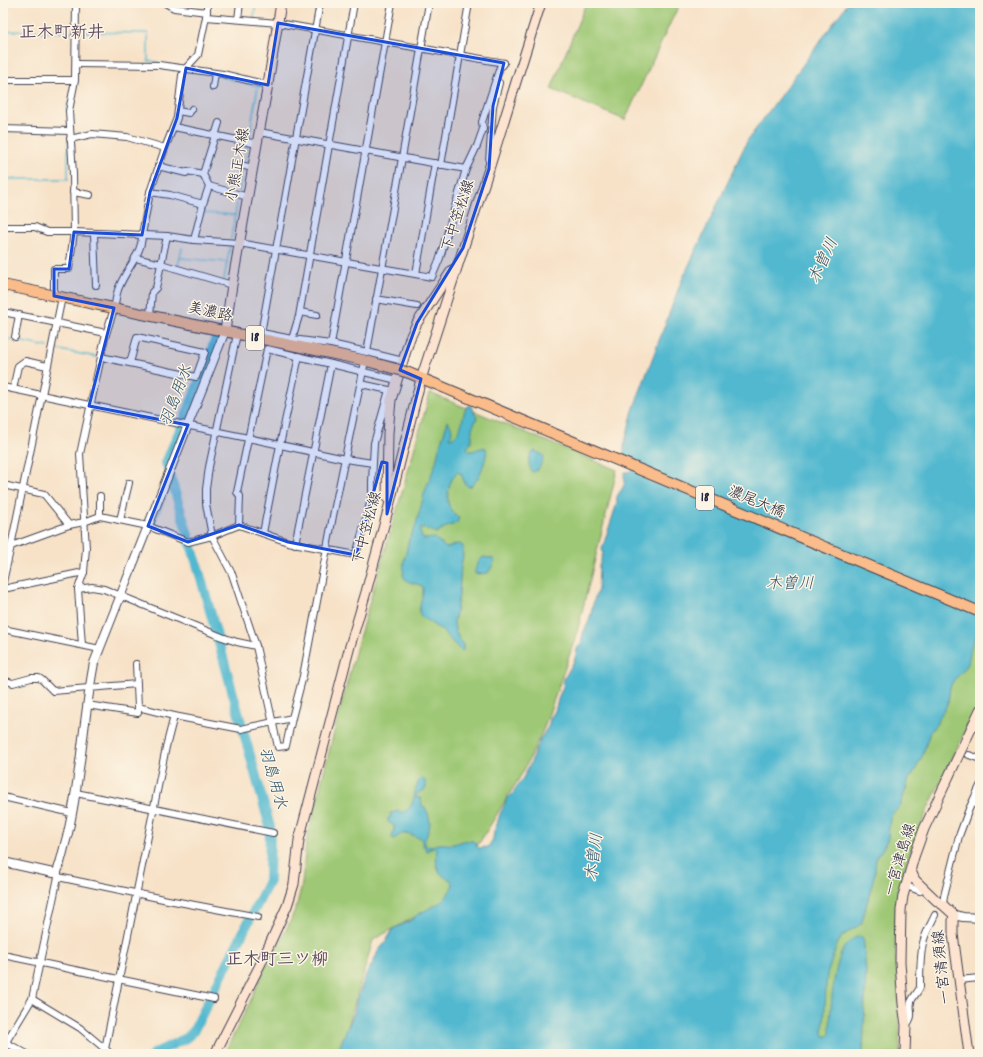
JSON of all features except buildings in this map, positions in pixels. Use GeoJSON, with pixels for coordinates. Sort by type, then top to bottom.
{"type":"FeatureCollection","features":[{"type":"Feature","properties":{"kind":"main road","name":"小熊正木線"},"geometry":{"type":"LineString","coordinates":[[225,331],[281,3]]}},
{"type":"Feature","properties":{"kind":"main road","name":"下中笠松線"},"geometry":{"type":"LineString","coordinates":[[215,1054],[288,906],[294,884],[299,840],[350,646],[387,514],[421,379],[540,6]]}},
{"type":"Feature","properties":{"kind":"main road"},"geometry":{"type":"LineString","coordinates":[[387,514],[388,433],[391,400],[400,365],[417,323],[451,273],[463,248]]}},
{"type":"Feature","properties":{"kind":"main road","name":"美濃路"},"geometry":{"type":"LineString","coordinates":[[3,285],[237,334],[261,336],[363,360],[400,365],[409,373],[431,383]]}},
{"type":"Feature","properties":{"kind":"main road","name":"濃尾大橋"},"geometry":{"type":"LineString","coordinates":[[431,383],[980,612]]}},
{"type":"Feature","properties":{"kind":"main road","name":"一宮津島線"},"geometry":{"type":"LineString","coordinates":[[905,1054],[906,1024],[900,941],[901,910],[906,884],[924,829],[980,710]]}},
{"type":"Feature","properties":{"kind":"main road","name":"一宮清須線"},"geometry":{"type":"LineString","coordinates":[[911,871],[915,880],[954,915],[953,934],[969,1054]]}},
{"type":"Feature","properties":{"kind":"street"},"geometry":{"type":"LineString","coordinates":[[3,582],[5,562],[11,546],[56,323],[58,296],[54,269],[69,269],[74,232],[73,174],[69,111],[75,80],[76,3]]}},
{"type":"Feature","properties":{"kind":"street"},"geometry":{"type":"LineString","coordinates":[[165,3],[174,8],[207,14],[278,23],[504,64]]}},
{"type":"Feature","properties":{"kind":"street"},"geometry":{"type":"LineString","coordinates":[[82,645],[78,589],[84,572],[86,548],[80,454],[103,342],[114,308],[118,287],[139,251],[150,192],[164,148],[174,127],[178,111],[182,75],[186,68],[198,55],[207,14],[207,3]]}},
{"type":"Feature","properties":{"kind":"street"},"geometry":{"type":"LineString","coordinates":[[238,19],[240,3]]}},
{"type":"Feature","properties":{"kind":"street"},"geometry":{"type":"LineString","coordinates":[[320,3],[262,328],[261,346],[267,349],[331,364],[364,369],[397,380]]}},
{"type":"Feature","properties":{"kind":"street"},"geometry":{"type":"LineString","coordinates":[[292,339],[300,312],[354,3]]}},
{"type":"Feature","properties":{"kind":"street"},"geometry":{"type":"LineString","coordinates":[[330,344],[392,3]]}},
{"type":"Feature","properties":{"kind":"street"},"geometry":{"type":"LineString","coordinates":[[367,352],[429,3]]}},
{"type":"Feature","properties":{"kind":"street"},"geometry":{"type":"LineString","coordinates":[[416,274],[469,3]]}},
{"type":"Feature","properties":{"kind":"street"},"geometry":{"type":"LineString","coordinates":[[76,64],[159,65],[215,73],[268,85]]}},
{"type":"Feature","properties":{"kind":"street"},"geometry":{"type":"LineString","coordinates":[[489,169],[493,106],[504,64]]}},
{"type":"Feature","properties":{"kind":"street"},"geometry":{"type":"LineString","coordinates":[[3,227],[35,227],[46,232],[94,232],[167,236],[194,240],[239,243],[432,277],[440,258],[466,169],[483,129],[482,122],[500,67],[504,64]]}},
{"type":"Feature","properties":{"kind":"street"},"geometry":{"type":"LineString","coordinates":[[213,87],[215,73]]}},
{"type":"Feature","properties":{"kind":"street"},"geometry":{"type":"LineString","coordinates":[[3,80],[75,80]]}},
{"type":"Feature","properties":{"kind":"street"},"geometry":{"type":"LineString","coordinates":[[178,111],[190,113],[192,109]]}},
{"type":"Feature","properties":{"kind":"street"},"geometry":{"type":"LineString","coordinates":[[203,174],[212,156],[215,135],[219,123]]}},
{"type":"Feature","properties":{"kind":"street"},"geometry":{"type":"LineString","coordinates":[[174,127],[257,144]]}},
{"type":"Feature","properties":{"kind":"street"},"geometry":{"type":"LineString","coordinates":[[3,129],[70,131]]}},
{"type":"Feature","properties":{"kind":"street"},"geometry":{"type":"LineString","coordinates":[[259,132],[466,169]]}},
{"type":"Feature","properties":{"kind":"street"},"geometry":{"type":"LineString","coordinates":[[70,139],[92,134],[127,137],[164,148]]}},
{"type":"Feature","properties":{"kind":"street"},"geometry":{"type":"LineString","coordinates":[[236,164],[253,168]]}},
{"type":"Feature","properties":{"kind":"street"},"geometry":{"type":"LineString","coordinates":[[158,166],[186,173],[203,174]]}},
{"type":"Feature","properties":{"kind":"street"},"geometry":{"type":"LineString","coordinates":[[203,174],[210,186],[248,197]]}},
{"type":"Feature","properties":{"kind":"street"},"geometry":{"type":"LineString","coordinates":[[194,240],[203,204],[210,186]]}},
{"type":"Feature","properties":{"kind":"street"},"geometry":{"type":"LineString","coordinates":[[73,192],[90,195]]}},
{"type":"Feature","properties":{"kind":"street"},"geometry":{"type":"LineString","coordinates":[[150,192],[170,195],[203,204]]}},
{"type":"Feature","properties":{"kind":"street"},"geometry":{"type":"LineString","coordinates":[[94,232],[96,285]]}},
{"type":"Feature","properties":{"kind":"street"},"geometry":{"type":"LineString","coordinates":[[150,316],[152,292],[156,288],[167,236]]}},
{"type":"Feature","properties":{"kind":"street"},"geometry":{"type":"LineString","coordinates":[[135,258],[232,284]]}},
{"type":"Feature","properties":{"kind":"street"},"geometry":{"type":"LineString","coordinates":[[376,299],[417,306]]}},
{"type":"Feature","properties":{"kind":"street"},"geometry":{"type":"LineString","coordinates":[[3,312],[106,333]]}},
{"type":"Feature","properties":{"kind":"street"},"geometry":{"type":"LineString","coordinates":[[300,312],[317,314]]}},
{"type":"Feature","properties":{"kind":"street"},"geometry":{"type":"LineString","coordinates":[[14,337],[19,315]]}},
{"type":"Feature","properties":{"kind":"street"},"geometry":{"type":"LineString","coordinates":[[100,357],[196,377],[209,353],[225,331]]}},
{"type":"Feature","properties":{"kind":"street"},"geometry":{"type":"LineString","coordinates":[[237,334],[209,467],[206,489],[206,504],[212,536],[232,574],[256,646],[278,747],[286,746],[303,676],[364,369]]}},
{"type":"Feature","properties":{"kind":"street"},"geometry":{"type":"LineString","coordinates":[[261,336],[330,344],[367,352],[400,365]]}},
{"type":"Feature","properties":{"kind":"street"},"geometry":{"type":"LineString","coordinates":[[130,363],[137,337],[209,353]]}},
{"type":"Feature","properties":{"kind":"street"},"geometry":{"type":"LineString","coordinates":[[240,525],[240,496],[237,492],[267,349]]}},
{"type":"Feature","properties":{"kind":"street"},"geometry":{"type":"LineString","coordinates":[[4,1054],[4,1042],[32,998],[57,874],[76,793],[94,663],[148,526],[209,353]]}},
{"type":"Feature","properties":{"kind":"street"},"geometry":{"type":"LineString","coordinates":[[263,534],[299,356]]}},
{"type":"Feature","properties":{"kind":"street"},"geometry":{"type":"LineString","coordinates":[[13,389],[18,366],[25,361],[48,366]]}},
{"type":"Feature","properties":{"kind":"street"},"geometry":{"type":"LineString","coordinates":[[295,544],[331,364]]}},
{"type":"Feature","properties":{"kind":"street"},"geometry":{"type":"LineString","coordinates":[[11,546],[69,525],[84,522],[100,516],[148,526],[188,542],[212,536],[240,525],[295,544],[356,555],[372,496],[374,443],[389,390],[361,384]]}},
{"type":"Feature","properties":{"kind":"street"},"geometry":{"type":"LineString","coordinates":[[3,387],[346,459],[373,463]]}},
{"type":"Feature","properties":{"kind":"street"},"geometry":{"type":"LineString","coordinates":[[120,520],[129,483]]}},
{"type":"Feature","properties":{"kind":"street"},"geometry":{"type":"LineString","coordinates":[[3,485],[44,494],[69,525]]}},
{"type":"Feature","properties":{"kind":"street"},"geometry":{"type":"LineString","coordinates":[[100,496],[100,516]]}},
{"type":"Feature","properties":{"kind":"street"},"geometry":{"type":"LineString","coordinates":[[3,589],[84,572]]}},
{"type":"Feature","properties":{"kind":"street"},"geometry":{"type":"LineString","coordinates":[[78,589],[92,588],[104,590],[222,637],[256,646]]}},
{"type":"Feature","properties":{"kind":"street"},"geometry":{"type":"LineString","coordinates":[[3,629],[100,649]]}},
{"type":"Feature","properties":{"kind":"street"},"geometry":{"type":"LineString","coordinates":[[87,705],[138,713],[136,664]]}},
{"type":"Feature","properties":{"kind":"street"},"geometry":{"type":"LineString","coordinates":[[3,680],[13,683],[31,678],[39,678],[53,691],[137,684]]}},
{"type":"Feature","properties":{"kind":"street"},"geometry":{"type":"LineString","coordinates":[[138,707],[174,716],[244,728],[292,718]]}},
{"type":"Feature","properties":{"kind":"street"},"geometry":{"type":"LineString","coordinates":[[105,1052],[166,747],[174,716]]}},
{"type":"Feature","properties":{"kind":"street"},"geometry":{"type":"LineString","coordinates":[[969,755],[980,759]]}},
{"type":"Feature","properties":{"kind":"street"},"geometry":{"type":"LineString","coordinates":[[943,905],[959,836],[980,786]]}},
{"type":"Feature","properties":{"kind":"street"},"geometry":{"type":"LineString","coordinates":[[76,793],[272,833]]}},
{"type":"Feature","properties":{"kind":"street"},"geometry":{"type":"LineString","coordinates":[[3,797],[72,812]]}},
{"type":"Feature","properties":{"kind":"street"},"geometry":{"type":"LineString","coordinates":[[972,803],[980,806]]}},
{"type":"Feature","properties":{"kind":"street"},"geometry":{"type":"LineString","coordinates":[[3,862],[137,894],[258,917]]}},
{"type":"Feature","properties":{"kind":"street"},"geometry":{"type":"LineString","coordinates":[[909,887],[920,891],[924,889]]}},
{"type":"Feature","properties":{"kind":"street"},"geometry":{"type":"LineString","coordinates":[[906,1024],[910,1021],[911,1003],[913,998],[919,992],[923,943],[935,915]]}},
{"type":"Feature","properties":{"kind":"street"},"geometry":{"type":"LineString","coordinates":[[954,915],[980,918]]}},
{"type":"Feature","properties":{"kind":"street"},"geometry":{"type":"LineString","coordinates":[[3,955],[214,999]]}},
{"type":"Feature","properties":{"kind":"street"},"geometry":{"type":"LineString","coordinates":[[958,980],[980,978]]}},
{"type":"Feature","properties":{"kind":"street"},"geometry":{"type":"LineString","coordinates":[[32,998],[80,1028],[105,1052],[111,1054]]}},
{"type":"Feature","properties":{"kind":"street"},"geometry":{"type":"LineString","coordinates":[[4,1042],[28,1054]]}},
{"type":"Feature","properties":{"kind":"highlighted area"},"geometry":{"type":"Polygon","coordinates":[[[278,23],[504,63],[493,106],[489,169],[463,248],[417,323],[400,370],[421,379],[387,514],[387,463],[382,462],[356,555],[288,542],[239,525],[188,542],[148,526],[188,425],[89,406],[114,308],[54,296],[54,269],[69,269],[74,232],[142,235],[150,192],[177,118],[186,68],[268,85],[278,23]]]}},
{"type":"Feature","properties":{"kind":"green space"},"geometry":{"type":"Polygon","coordinates":[[[586,3],[681,3],[625,120],[551,89],[586,3]]]}},
{"type":"Feature","properties":{"kind":"green space"},"geometry":{"type":"Polygon","coordinates":[[[430,393],[617,470],[576,636],[544,728],[523,772],[478,845],[449,898],[373,940],[340,1054],[224,1054],[266,966],[290,922],[297,904],[302,884],[306,843],[333,736],[359,638],[430,393]]]}},
{"type":"Feature","properties":{"kind":"green space"},"geometry":{"type":"Polygon","coordinates":[[[980,632],[980,701],[929,806],[905,867],[899,892],[895,919],[895,940],[900,1054],[856,1054],[829,1037],[825,1038],[821,1034],[820,980],[880,837],[945,690],[975,637],[980,632]]]}},
{"type":"Feature","properties":{"kind":"water","name":"木曽川"},"geometry":{"type":"Polygon","coordinates":[[[848,3],[980,3],[980,633],[976,636],[972,644],[968,664],[953,681],[950,688],[948,703],[937,723],[930,732],[922,757],[909,779],[900,807],[892,814],[890,818],[888,838],[882,850],[876,857],[875,873],[862,922],[842,936],[836,947],[827,975],[824,1036],[828,1036],[830,1034],[833,988],[841,954],[845,946],[856,937],[860,936],[863,938],[866,972],[863,1054],[823,1054],[821,1050],[818,1054],[338,1054],[354,1013],[366,974],[378,951],[385,943],[393,929],[410,921],[417,915],[441,902],[447,896],[453,885],[451,880],[439,872],[436,859],[437,848],[427,851],[421,838],[405,833],[394,839],[392,838],[394,825],[388,822],[388,818],[391,817],[390,813],[398,811],[401,813],[407,810],[413,802],[416,787],[421,778],[424,779],[426,788],[417,795],[416,798],[421,798],[422,806],[425,807],[429,816],[430,825],[425,839],[425,844],[428,847],[467,840],[474,842],[478,848],[488,847],[493,839],[494,831],[507,799],[514,792],[523,778],[539,741],[548,727],[563,687],[564,679],[574,661],[583,633],[589,621],[598,589],[599,566],[603,553],[602,549],[617,503],[617,496],[623,488],[625,472],[631,471],[634,463],[624,459],[624,446],[633,410],[681,282],[747,141],[848,3]]]}},
{"type":"Feature","properties":{"kind":"water"},"geometry":{"type":"Polygon","coordinates":[[[469,405],[477,418],[472,428],[472,439],[467,449],[469,451],[474,451],[486,448],[487,452],[482,468],[477,480],[471,486],[465,484],[461,474],[458,472],[450,483],[448,499],[451,510],[459,518],[457,523],[436,533],[424,528],[420,529],[423,539],[435,538],[446,548],[457,544],[463,546],[459,595],[454,623],[456,633],[463,645],[463,650],[461,651],[441,630],[420,616],[419,609],[423,595],[423,587],[409,582],[403,575],[404,561],[409,539],[415,528],[425,491],[436,462],[448,421],[452,429],[450,436],[451,438],[459,431],[464,413],[469,405]]]}},
{"type":"Feature","properties":{"kind":"water"},"geometry":{"type":"Polygon","coordinates":[[[535,451],[544,457],[538,469],[532,472],[529,458],[535,451]]]}},
{"type":"Feature","properties":{"kind":"water"},"geometry":{"type":"Polygon","coordinates":[[[484,557],[494,559],[493,565],[488,573],[475,574],[477,564],[484,557]]]}},
{"type":"Feature","properties":{"kind":"waterway"},"geometry":{"type":"LineString","coordinates":[[254,17],[256,3]]}},
{"type":"Feature","properties":{"kind":"waterway"},"geometry":{"type":"LineString","coordinates":[[3,31],[73,32]]}},
{"type":"Feature","properties":{"kind":"waterway"},"geometry":{"type":"LineString","coordinates":[[80,32],[148,33],[148,61],[158,62]]}},
{"type":"Feature","properties":{"kind":"waterway"},"geometry":{"type":"LineString","coordinates":[[221,77],[261,87]]}},
{"type":"Feature","properties":{"kind":"waterway","name":"羽島用水"},"geometry":{"type":"LineString","coordinates":[[249,138],[258,86]]}},
{"type":"Feature","properties":{"kind":"waterway"},"geometry":{"type":"LineString","coordinates":[[66,111],[68,103]]}},
{"type":"Feature","properties":{"kind":"waterway"},"geometry":{"type":"LineString","coordinates":[[3,179],[68,179],[68,140]]}},
{"type":"Feature","properties":{"kind":"waterway","name":"羽島用水"},"geometry":{"type":"LineString","coordinates":[[245,161],[247,146]]}},
{"type":"Feature","properties":{"kind":"waterway","name":"羽島用水"},"geometry":{"type":"LineString","coordinates":[[239,192],[243,170]]}},
{"type":"Feature","properties":{"kind":"waterway","name":"羽島用水"},"geometry":{"type":"LineString","coordinates":[[231,239],[238,198]]}},
{"type":"Feature","properties":{"kind":"waterway"},"geometry":{"type":"LineString","coordinates":[[203,213],[235,215]]}},
{"type":"Feature","properties":{"kind":"waterway","name":"羽島用水"},"geometry":{"type":"LineString","coordinates":[[224,280],[230,245]]}},
{"type":"Feature","properties":{"kind":"waterway"},"geometry":{"type":"LineString","coordinates":[[182,248],[180,258],[227,262]]}},
{"type":"Feature","properties":{"kind":"waterway"},"geometry":{"type":"LineString","coordinates":[[178,265],[180,258]]}},
{"type":"Feature","properties":{"kind":"waterway"},"geometry":{"type":"LineString","coordinates":[[3,338],[48,347]]}},
{"type":"Feature","properties":{"kind":"waterway","name":"羽島用水"},"geometry":{"type":"LineString","coordinates":[[167,466],[166,463],[216,338]]}},
{"type":"Feature","properties":{"kind":"waterway"},"geometry":{"type":"LineString","coordinates":[[54,349],[97,357]]}},
{"type":"Feature","properties":{"kind":"waterway","name":"羽島用水"},"geometry":{"type":"LineString","coordinates":[[181,421],[197,378]]}},
{"type":"Feature","properties":{"kind":"waterway","name":"羽島用水"},"geometry":{"type":"LineString","coordinates":[[165,471],[164,462],[179,425]]}},
{"type":"Feature","properties":{"kind":"waterway","name":"羽島用水"},"geometry":{"type":"LineString","coordinates":[[153,1054],[186,1038],[193,1032],[269,881],[270,827],[197,564],[171,479]]}},
{"type":"Feature","properties":{"kind":"waterway"},"geometry":{"type":"LineString","coordinates":[[154,525],[169,487],[168,486]]}},
{"type":"Feature","properties":{"kind":"waterway"},"geometry":{"type":"LineString","coordinates":[[143,550],[151,530]]}},
{"type":"Feature","properties":{"kind":"district","name":"正木町新井"},"geometry":{"type":"Point","coordinates":[62,34]}},
{"type":"Feature","properties":{"kind":"district","name":"正木町三ツ柳"},"geometry":{"type":"Point","coordinates":[277,961]}}]}
